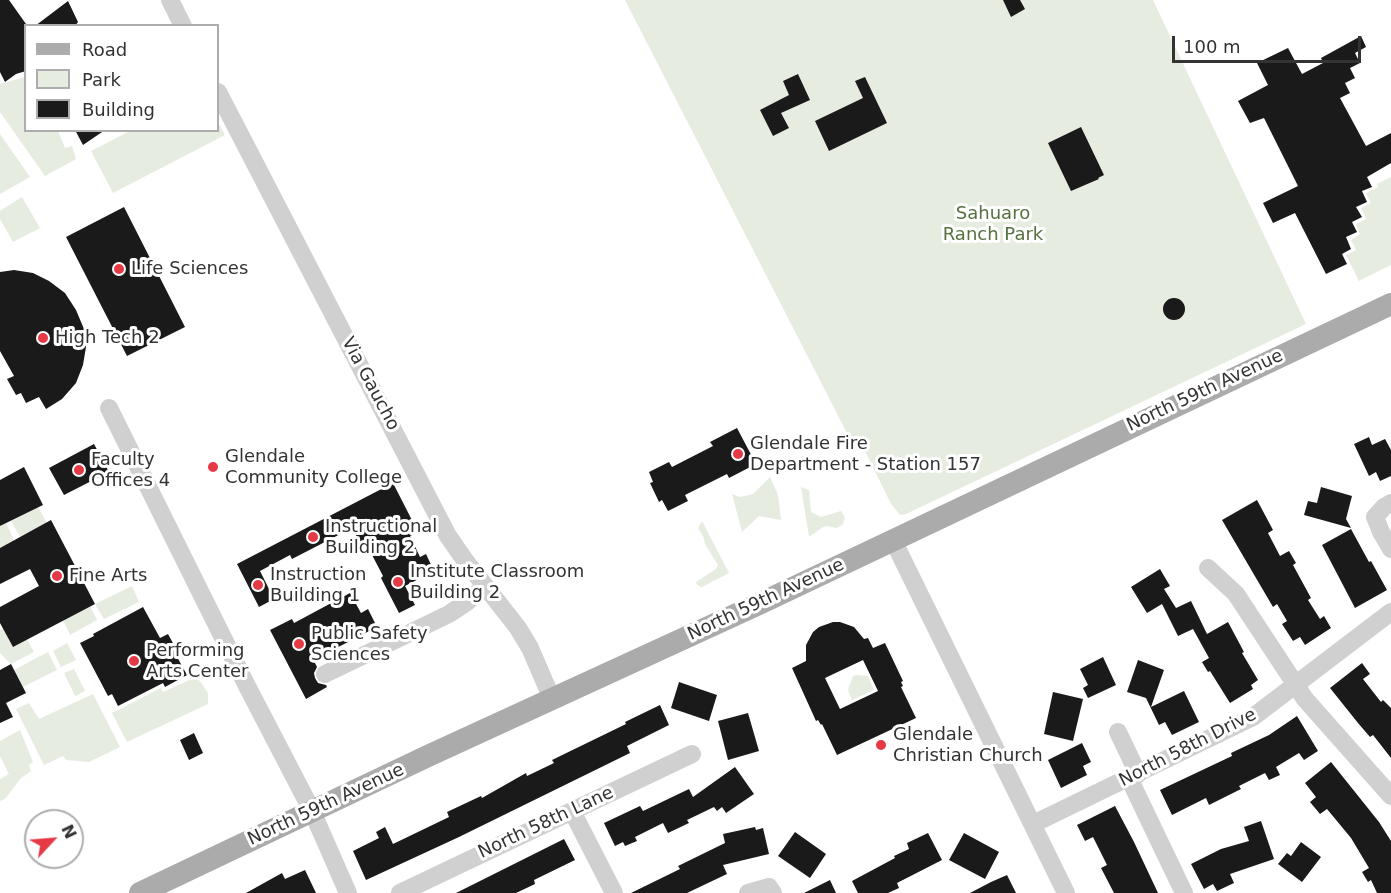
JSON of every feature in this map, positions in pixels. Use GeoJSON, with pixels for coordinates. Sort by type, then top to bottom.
{"type":"FeatureCollection","features":[{"type":"Feature","properties":{"kind":"main road","name":"North 59th Avenue"},"geometry":{"type":"LineString","coordinates":[[140,893],[1391,304]]}},
{"type":"Feature","properties":{"kind":"street"},"geometry":{"type":"LineString","coordinates":[[170,0],[182,24]]}},
{"type":"Feature","properties":{"kind":"street","name":"Via Gaucho"},"geometry":{"type":"LineString","coordinates":[[219,94],[448,536],[518,628],[530,648],[552,699]]}},
{"type":"Feature","properties":{"kind":"street"},"geometry":{"type":"LineString","coordinates":[[109,408],[252,697],[312,812],[348,893]]}},
{"type":"Feature","properties":{"kind":"street"},"geometry":{"type":"LineString","coordinates":[[1391,503],[1375,517],[1391,549]]}},
{"type":"Feature","properties":{"kind":"street"},"geometry":{"type":"LineString","coordinates":[[893,540],[1066,893]]}},
{"type":"Feature","properties":{"kind":"street"},"geometry":{"type":"LineString","coordinates":[[1208,568],[1236,594],[1296,686],[1327,725],[1391,796]]}},
{"type":"Feature","properties":{"kind":"street"},"geometry":{"type":"LineString","coordinates":[[325,674],[449,614],[485,586]]}},
{"type":"Feature","properties":{"kind":"street","name":"North 58th Drive"},"geometry":{"type":"LineString","coordinates":[[1033,824],[1253,717],[1391,612]]}},
{"type":"Feature","properties":{"kind":"street"},"geometry":{"type":"LineString","coordinates":[[1118,732],[1134,776],[1184,893]]}},
{"type":"Feature","properties":{"kind":"street","name":"North 58th Lane"},"geometry":{"type":"LineString","coordinates":[[400,893],[692,754]]}},
{"type":"Feature","properties":{"kind":"street"},"geometry":{"type":"LineString","coordinates":[[572,811],[614,893]]}},
{"type":"Feature","properties":{"kind":"street"},"geometry":{"type":"LineString","coordinates":[[748,893],[771,890]]}},
{"type":"Feature","properties":{"kind":"green space","name":"Sahuaro Ranch Park"},"geometry":{"type":"Polygon","coordinates":[[[625,0],[1153,0],[1306,324],[900,515],[891,504],[866,453],[848,435],[625,0]]]}},
{"type":"Feature","properties":{"kind":"green space"},"geometry":{"type":"Polygon","coordinates":[[[24,77],[24,132],[58,132],[65,148],[72,146],[76,159],[45,176],[0,112],[0,84],[24,77]]]}},
{"type":"Feature","properties":{"kind":"green space"},"geometry":{"type":"Polygon","coordinates":[[[219,124],[225,135],[113,193],[91,151],[128,132],[219,132],[219,124]]]}},
{"type":"Feature","properties":{"kind":"green space"},"geometry":{"type":"Polygon","coordinates":[[[0,134],[30,177],[0,194],[0,134]]]}},
{"type":"Feature","properties":{"kind":"green space"},"geometry":{"type":"Polygon","coordinates":[[[1391,177],[1391,265],[1359,281],[1346,255],[1356,250],[1351,240],[1360,234],[1356,224],[1366,219],[1361,208],[1371,203],[1366,193],[1391,177]]]}},
{"type":"Feature","properties":{"kind":"green space"},"geometry":{"type":"Polygon","coordinates":[[[22,197],[40,228],[13,242],[0,219],[0,211],[22,197]]]}},
{"type":"Feature","properties":{"kind":"green space"},"geometry":{"type":"Polygon","coordinates":[[[770,477],[778,495],[781,520],[759,516],[742,532],[732,494],[740,497],[753,494],[770,477]]]}},
{"type":"Feature","properties":{"kind":"green space"},"geometry":{"type":"Polygon","coordinates":[[[801,487],[809,490],[811,512],[821,517],[841,511],[845,517],[843,524],[837,528],[823,527],[809,537],[801,487]]]}},
{"type":"Feature","properties":{"kind":"green space"},"geometry":{"type":"Polygon","coordinates":[[[38,507],[47,523],[20,537],[11,521],[38,507]]]}},
{"type":"Feature","properties":{"kind":"green space"},"geometry":{"type":"Polygon","coordinates":[[[702,521],[729,573],[702,587],[696,582],[716,569],[718,565],[698,528],[702,521]]]}},
{"type":"Feature","properties":{"kind":"green space"},"geometry":{"type":"Polygon","coordinates":[[[6,523],[14,540],[0,548],[0,526],[6,523]]]}},
{"type":"Feature","properties":{"kind":"green space"},"geometry":{"type":"Polygon","coordinates":[[[132,586],[139,602],[104,619],[95,604],[132,586]]]}},
{"type":"Feature","properties":{"kind":"green space"},"geometry":{"type":"Polygon","coordinates":[[[90,606],[97,620],[70,635],[63,620],[90,606]]]}},
{"type":"Feature","properties":{"kind":"green space"},"geometry":{"type":"Polygon","coordinates":[[[3,628],[13,647],[27,639],[34,652],[11,664],[0,653],[0,630],[3,628]]]}},
{"type":"Feature","properties":{"kind":"green space"},"geometry":{"type":"Polygon","coordinates":[[[67,643],[76,660],[61,667],[53,651],[67,643]]]}},
{"type":"Feature","properties":{"kind":"green space"},"geometry":{"type":"Polygon","coordinates":[[[48,652],[57,670],[23,687],[14,670],[48,652]]]}},
{"type":"Feature","properties":{"kind":"green space"},"geometry":{"type":"Polygon","coordinates":[[[74,669],[85,691],[75,696],[64,673],[74,669]]]}},
{"type":"Feature","properties":{"kind":"green space"},"geometry":{"type":"Polygon","coordinates":[[[853,676],[868,676],[874,690],[852,700],[848,690],[853,676]]]}},
{"type":"Feature","properties":{"kind":"green space"},"geometry":{"type":"Polygon","coordinates":[[[194,678],[200,681],[208,693],[208,704],[127,742],[112,713],[161,688],[163,692],[194,678]]]}},
{"type":"Feature","properties":{"kind":"green space"},"geometry":{"type":"Polygon","coordinates":[[[93,694],[120,747],[89,762],[66,760],[63,756],[44,765],[16,709],[29,703],[39,719],[93,694]]]}},
{"type":"Feature","properties":{"kind":"green space"},"geometry":{"type":"Polygon","coordinates":[[[20,730],[33,762],[29,765],[31,771],[21,778],[6,798],[0,801],[0,779],[9,774],[0,756],[0,741],[20,730]]]}},
{"type":"Feature","properties":{"kind":"building"},"geometry":{"type":"Polygon","coordinates":[[[0,0],[9,0],[26,24],[24,24],[24,72],[5,82],[0,72],[0,0]]]}},
{"type":"Feature","properties":{"kind":"building"},"geometry":{"type":"Polygon","coordinates":[[[1003,0],[1020,0],[1025,9],[1011,17],[1003,0]]]}},
{"type":"Feature","properties":{"kind":"building"},"geometry":{"type":"Polygon","coordinates":[[[68,1],[78,22],[76,24],[38,24],[68,1]]]}},
{"type":"Feature","properties":{"kind":"building"},"geometry":{"type":"Polygon","coordinates":[[[1361,36],[1366,47],[1355,53],[1360,63],[1350,68],[1355,78],[1345,83],[1350,93],[1340,98],[1366,146],[1391,133],[1391,163],[1367,177],[1372,187],[1362,191],[1367,202],[1356,207],[1362,217],[1352,222],[1357,232],[1346,237],[1351,249],[1342,254],[1347,264],[1326,274],[1295,213],[1273,223],[1263,203],[1298,186],[1264,118],[1250,123],[1238,101],[1268,85],[1257,63],[1288,48],[1302,74],[1323,63],[1321,58],[1361,36]]]}},
{"type":"Feature","properties":{"kind":"building"},"geometry":{"type":"Polygon","coordinates":[[[798,74],[810,100],[781,113],[789,128],[773,136],[760,110],[789,95],[783,81],[798,74]]]}},
{"type":"Feature","properties":{"kind":"building"},"geometry":{"type":"Polygon","coordinates":[[[865,77],[887,123],[829,151],[815,121],[863,98],[855,81],[865,77]]]}},
{"type":"Feature","properties":{"kind":"building"},"geometry":{"type":"Polygon","coordinates":[[[1081,127],[1104,175],[1071,191],[1048,143],[1081,127]]]}},
{"type":"Feature","properties":{"kind":"building"},"geometry":{"type":"Polygon","coordinates":[[[76,132],[102,132],[83,145],[76,132]]]}},
{"type":"Feature","properties":{"kind":"building","name":"Life Sciences"},"geometry":{"type":"Polygon","coordinates":[[[124,207],[185,327],[127,356],[66,237],[124,207]]]}},
{"type":"Feature","properties":{"kind":"building","name":"High Tech 2"},"geometry":{"type":"Polygon","coordinates":[[[14,270],[33,273],[65,293],[84,329],[86,347],[83,365],[76,383],[62,399],[46,409],[39,397],[26,403],[21,393],[16,395],[7,379],[14,376],[0,351],[0,272],[14,270]]]}},
{"type":"Feature","properties":{"kind":"building"},"geometry":{"type":"Polygon","coordinates":[[[1174,298],[1182,301],[1185,309],[1182,317],[1174,320],[1166,317],[1163,309],[1166,301],[1174,298]]]}},
{"type":"Feature","properties":{"kind":"building","name":"Glendale Fire Department - Station 157"},"geometry":{"type":"Polygon","coordinates":[[[737,428],[756,464],[729,478],[727,474],[685,495],[688,501],[668,511],[662,500],[659,502],[650,483],[653,482],[649,472],[669,462],[672,467],[713,446],[710,442],[737,428]]]}},
{"type":"Feature","properties":{"kind":"building"},"geometry":{"type":"Polygon","coordinates":[[[1369,437],[1372,445],[1385,439],[1391,450],[1391,476],[1380,481],[1376,472],[1369,476],[1354,444],[1369,437]]]}},
{"type":"Feature","properties":{"kind":"building","name":"Faculty Offices 4"},"geometry":{"type":"Polygon","coordinates":[[[94,444],[109,472],[64,495],[49,468],[94,444]]]}},
{"type":"Feature","properties":{"kind":"building"},"geometry":{"type":"Polygon","coordinates":[[[24,467],[43,505],[0,526],[0,480],[24,467]]]}},
{"type":"Feature","properties":{"kind":"building"},"geometry":{"type":"Polygon","coordinates":[[[393,483],[418,532],[410,536],[420,557],[426,554],[434,571],[405,586],[415,605],[399,613],[371,553],[367,555],[352,528],[292,559],[290,555],[260,571],[274,599],[259,607],[237,564],[393,483]]]}},
{"type":"Feature","properties":{"kind":"building"},"geometry":{"type":"Polygon","coordinates":[[[1321,487],[1352,496],[1346,519],[1351,528],[1304,515],[1308,501],[1317,503],[1321,487]]]}},
{"type":"Feature","properties":{"kind":"building"},"geometry":{"type":"Polygon","coordinates":[[[1257,500],[1273,530],[1268,533],[1280,556],[1289,551],[1296,563],[1293,565],[1311,598],[1308,600],[1320,619],[1324,616],[1331,628],[1305,645],[1300,637],[1293,641],[1282,624],[1287,621],[1277,604],[1273,607],[1222,520],[1257,500]]]}},
{"type":"Feature","properties":{"kind":"building","name":"Fine Arts"},"geometry":{"type":"Polygon","coordinates":[[[51,520],[95,604],[13,647],[0,623],[0,607],[39,586],[30,569],[0,584],[0,548],[51,520]]]}},
{"type":"Feature","properties":{"kind":"building"},"geometry":{"type":"Polygon","coordinates":[[[1351,529],[1387,590],[1355,608],[1322,545],[1351,529]]]}},
{"type":"Feature","properties":{"kind":"building"},"geometry":{"type":"Polygon","coordinates":[[[1160,569],[1170,586],[1164,589],[1176,608],[1191,601],[1207,634],[1228,622],[1244,652],[1242,653],[1258,680],[1251,685],[1253,689],[1230,703],[1202,662],[1209,658],[1193,629],[1178,636],[1162,604],[1147,613],[1131,587],[1160,569]]]}},
{"type":"Feature","properties":{"kind":"building","name":"Public Safety Sciences"},"geometry":{"type":"Polygon","coordinates":[[[350,593],[361,613],[368,609],[377,627],[321,656],[322,659],[315,663],[317,667],[314,673],[318,683],[327,687],[306,699],[270,630],[292,619],[294,623],[350,593]]]}},
{"type":"Feature","properties":{"kind":"building","name":"Performing Arts Center"},"geometry":{"type":"Polygon","coordinates":[[[143,607],[160,638],[168,634],[174,645],[171,646],[187,675],[165,687],[163,683],[118,706],[112,694],[108,696],[80,643],[143,607]]]}},
{"type":"Feature","properties":{"kind":"building"},"geometry":{"type":"Polygon","coordinates":[[[840,622],[854,627],[864,639],[868,638],[873,648],[885,643],[903,681],[901,687],[916,718],[837,755],[822,724],[816,721],[792,668],[806,661],[806,645],[813,632],[819,627],[840,622]],[[863,660],[825,678],[840,709],[878,691],[863,660]]]}},
{"type":"Feature","properties":{"kind":"building"},"geometry":{"type":"Polygon","coordinates":[[[1103,657],[1116,685],[1088,698],[1083,688],[1088,685],[1080,669],[1103,657]]]}},
{"type":"Feature","properties":{"kind":"building"},"geometry":{"type":"Polygon","coordinates":[[[1138,660],[1164,670],[1151,707],[1184,691],[1199,722],[1172,735],[1165,722],[1159,725],[1146,698],[1127,692],[1138,660]]]}},
{"type":"Feature","properties":{"kind":"building"},"geometry":{"type":"Polygon","coordinates":[[[1362,663],[1370,674],[1363,679],[1381,702],[1383,700],[1391,708],[1391,758],[1373,735],[1370,737],[1330,688],[1362,663]]]}},
{"type":"Feature","properties":{"kind":"building"},"geometry":{"type":"Polygon","coordinates":[[[11,664],[26,693],[6,703],[13,717],[0,723],[0,670],[11,664]]]}},
{"type":"Feature","properties":{"kind":"building"},"geometry":{"type":"Polygon","coordinates":[[[679,682],[717,695],[709,721],[671,708],[679,682]]]}},
{"type":"Feature","properties":{"kind":"building"},"geometry":{"type":"Polygon","coordinates":[[[1053,692],[1083,699],[1073,741],[1044,734],[1053,692]]]}},
{"type":"Feature","properties":{"kind":"building"},"geometry":{"type":"Polygon","coordinates":[[[660,705],[669,725],[627,746],[630,753],[366,880],[353,851],[379,838],[376,832],[385,827],[393,844],[449,817],[447,812],[481,796],[482,798],[526,773],[527,776],[554,763],[552,760],[660,705]]]}},
{"type":"Feature","properties":{"kind":"building"},"geometry":{"type":"Polygon","coordinates":[[[748,713],[759,751],[728,760],[718,721],[748,713]]]}},
{"type":"Feature","properties":{"kind":"building"},"geometry":{"type":"Polygon","coordinates":[[[1297,716],[1318,751],[1304,760],[1299,753],[1276,767],[1280,775],[1269,780],[1265,773],[1239,786],[1241,789],[1209,805],[1206,798],[1172,815],[1160,790],[1232,756],[1231,753],[1269,735],[1297,716]]]}},
{"type":"Feature","properties":{"kind":"building"},"geometry":{"type":"Polygon","coordinates":[[[194,733],[203,753],[189,760],[180,740],[194,733]]]}},
{"type":"Feature","properties":{"kind":"building"},"geometry":{"type":"Polygon","coordinates":[[[1082,743],[1091,762],[1083,766],[1087,775],[1061,788],[1048,760],[1082,743]]]}},
{"type":"Feature","properties":{"kind":"building"},"geometry":{"type":"Polygon","coordinates":[[[1331,762],[1379,822],[1391,841],[1391,893],[1377,893],[1371,880],[1368,882],[1362,872],[1369,868],[1351,838],[1327,809],[1320,814],[1310,802],[1316,797],[1305,783],[1331,762]]]}},
{"type":"Feature","properties":{"kind":"building"},"geometry":{"type":"Polygon","coordinates":[[[735,767],[754,794],[726,813],[722,807],[717,811],[714,807],[687,820],[689,823],[668,833],[663,823],[635,837],[637,841],[625,846],[623,842],[615,846],[604,823],[640,806],[643,811],[689,789],[693,797],[735,767]]]}},
{"type":"Feature","properties":{"kind":"building"},"geometry":{"type":"Polygon","coordinates":[[[1115,806],[1158,893],[1114,893],[1101,868],[1107,865],[1093,837],[1085,841],[1077,825],[1115,806]]]}},
{"type":"Feature","properties":{"kind":"building"},"geometry":{"type":"Polygon","coordinates":[[[1261,821],[1274,859],[1230,874],[1234,883],[1217,891],[1213,884],[1204,889],[1191,864],[1221,849],[1249,841],[1244,827],[1261,821]]]}},
{"type":"Feature","properties":{"kind":"building"},"geometry":{"type":"Polygon","coordinates":[[[755,827],[756,830],[763,828],[769,854],[723,865],[727,874],[687,893],[631,893],[680,869],[678,866],[725,843],[723,834],[755,827]]]}},
{"type":"Feature","properties":{"kind":"building"},"geometry":{"type":"Polygon","coordinates":[[[795,832],[826,854],[810,878],[778,856],[795,832]]]}},
{"type":"Feature","properties":{"kind":"building"},"geometry":{"type":"Polygon","coordinates":[[[928,833],[942,860],[897,883],[899,888],[888,893],[858,893],[852,881],[895,858],[894,856],[909,849],[907,843],[928,833]]]}},
{"type":"Feature","properties":{"kind":"building"},"geometry":{"type":"Polygon","coordinates":[[[964,833],[999,852],[985,879],[949,860],[964,833]]]}},
{"type":"Feature","properties":{"kind":"building"},"geometry":{"type":"Polygon","coordinates":[[[564,839],[575,860],[534,880],[535,884],[516,893],[456,893],[564,839]]]}},
{"type":"Feature","properties":{"kind":"building"},"geometry":{"type":"Polygon","coordinates":[[[1301,842],[1321,857],[1302,882],[1278,864],[1287,853],[1291,856],[1301,842]]]}},
{"type":"Feature","properties":{"kind":"building"},"geometry":{"type":"Polygon","coordinates":[[[305,870],[316,893],[246,893],[282,873],[285,879],[305,870]]]}},
{"type":"Feature","properties":{"kind":"building"},"geometry":{"type":"Polygon","coordinates":[[[1007,875],[1016,893],[970,893],[991,882],[1007,875]]]}},
{"type":"Feature","properties":{"kind":"building"},"geometry":{"type":"Polygon","coordinates":[[[830,880],[836,893],[804,893],[830,880]]]}},
{"type":"Feature","properties":{"kind":"place","name":"Life Sciences"},"geometry":{"type":"Point","coordinates":[119,269]}},
{"type":"Feature","properties":{"kind":"place","name":"High Tech 2"},"geometry":{"type":"Point","coordinates":[43,338]}},
{"type":"Feature","properties":{"kind":"place","name":"Glendale Fire Department - Station 157"},"geometry":{"type":"Point","coordinates":[738,454]}},
{"type":"Feature","properties":{"kind":"place","name":"Glendale Community College"},"geometry":{"type":"Point","coordinates":[213,467]}},
{"type":"Feature","properties":{"kind":"place","name":"Faculty Offices 4"},"geometry":{"type":"Point","coordinates":[79,470]}},
{"type":"Feature","properties":{"kind":"place","name":"Instructional Building 2"},"geometry":{"type":"Point","coordinates":[313,537]}},
{"type":"Feature","properties":{"kind":"place","name":"Fine Arts"},"geometry":{"type":"Point","coordinates":[57,576]}},
{"type":"Feature","properties":{"kind":"place","name":"Institute Classroom Building 2"},"geometry":{"type":"Point","coordinates":[398,582]}},
{"type":"Feature","properties":{"kind":"place","name":"Instruction Building 1"},"geometry":{"type":"Point","coordinates":[258,585]}},
{"type":"Feature","properties":{"kind":"place","name":"Public Safety Sciences"},"geometry":{"type":"Point","coordinates":[299,644]}},
{"type":"Feature","properties":{"kind":"place","name":"Performing Arts Center"},"geometry":{"type":"Point","coordinates":[134,661]}},
{"type":"Feature","properties":{"kind":"place","name":"Glendale Christian Church"},"geometry":{"type":"Point","coordinates":[881,745]}}]}
